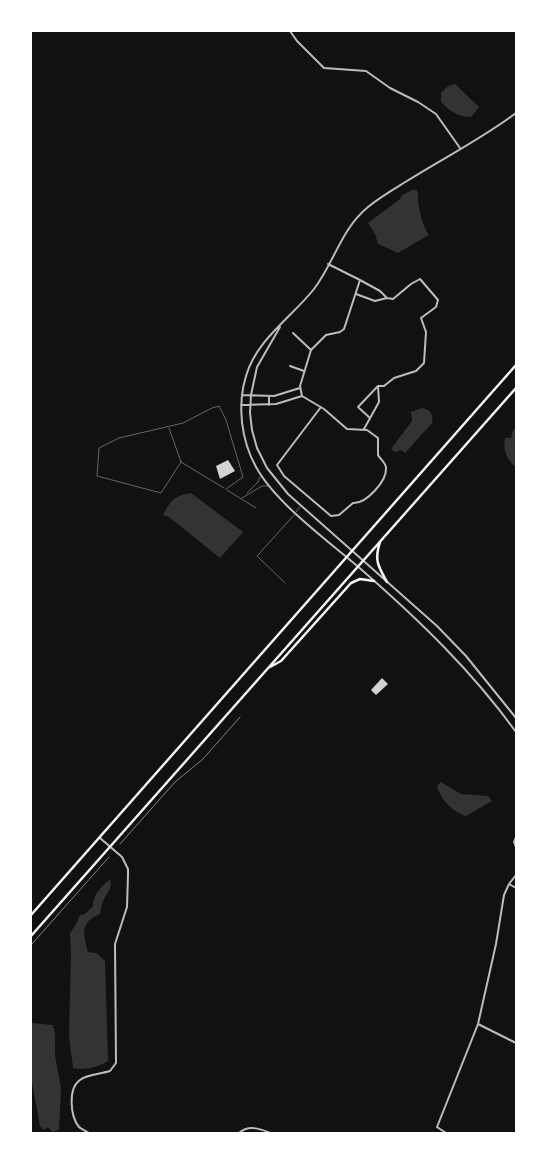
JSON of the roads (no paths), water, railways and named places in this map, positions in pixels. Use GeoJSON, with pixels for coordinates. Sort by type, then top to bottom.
{"type":"FeatureCollection","features":[{"type":"Feature","properties":{"kind":"main road"},"geometry":{"type":"LineString","coordinates":[[31,915],[516,365]]}},
{"type":"Feature","properties":{"kind":"main road"},"geometry":{"type":"LineString","coordinates":[[31,936],[516,388]]}},
{"type":"Feature","properties":{"kind":"main road"},"geometry":{"type":"LineString","coordinates":[[380,540],[376,554],[380,570],[387,582]]}},
{"type":"Feature","properties":{"kind":"main road"},"geometry":{"type":"LineString","coordinates":[[266,670],[281,661],[351,583],[360,579],[374,581]]}},
{"type":"Feature","properties":{"kind":"street"},"geometry":{"type":"LineString","coordinates":[[290,31],[297,41],[324,68],[366,71],[390,88],[418,102],[436,114],[460,148]]}},
{"type":"Feature","properties":{"kind":"street"},"geometry":{"type":"LineString","coordinates":[[516,113],[383,196],[351,224],[314,289],[264,342],[253,358],[246,376],[241,405],[245,441],[252,459],[268,486],[431,633],[481,686],[516,732]]}},
{"type":"Feature","properties":{"kind":"street"},"geometry":{"type":"LineString","coordinates":[[328,264],[380,291],[387,298]]}},
{"type":"Feature","properties":{"kind":"street"},"geometry":{"type":"LineString","coordinates":[[356,294],[376,301],[387,298],[393,299],[420,279],[438,300],[436,306],[421,318],[426,332],[424,363],[416,371],[394,378],[384,386],[378,386],[358,407],[370,418]]}},
{"type":"Feature","properties":{"kind":"street"},"geometry":{"type":"LineString","coordinates":[[302,396],[300,388],[311,350],[326,335],[340,332],[344,329],[360,280]]}},
{"type":"Feature","properties":{"kind":"street"},"geometry":{"type":"LineString","coordinates":[[280,326],[257,367],[251,395],[252,430],[262,459],[280,486],[437,626],[466,656],[516,718]]}},
{"type":"Feature","properties":{"kind":"street"},"geometry":{"type":"LineString","coordinates":[[293,333],[311,350]]}},
{"type":"Feature","properties":{"kind":"street"},"geometry":{"type":"LineString","coordinates":[[290,366],[304,371]]}},
{"type":"Feature","properties":{"kind":"street"},"geometry":{"type":"LineString","coordinates":[[363,429],[380,402],[378,386]]}},
{"type":"Feature","properties":{"kind":"street"},"geometry":{"type":"LineString","coordinates":[[242,395],[269,396],[300,388]]}},
{"type":"Feature","properties":{"kind":"street"},"geometry":{"type":"LineString","coordinates":[[269,396],[269,405]]}},
{"type":"Feature","properties":{"kind":"street"},"geometry":{"type":"LineString","coordinates":[[241,405],[269,405],[302,396],[321,407],[348,429],[363,429],[378,438],[378,455],[386,464],[387,470],[370,496],[360,503],[353,503],[339,516],[330,516],[284,476],[276,465],[321,407]]}},
{"type":"Feature","properties":{"kind":"street"},"geometry":{"type":"LineString","coordinates":[[516,837],[514,842],[516,848]]}},
{"type":"Feature","properties":{"kind":"street"},"geometry":{"type":"LineString","coordinates":[[89,1133],[80,1127],[76,1120],[73,1109],[73,1089],[82,1078],[110,1071],[116,1063],[115,944],[127,907],[128,896],[126,863],[122,857],[100,838]]}},
{"type":"Feature","properties":{"kind":"street"},"geometry":{"type":"LineString","coordinates":[[436,1133],[478,1024],[496,944],[502,906],[509,884],[516,875]]}},
{"type":"Feature","properties":{"kind":"street"},"geometry":{"type":"LineString","coordinates":[[509,884],[516,888]]}},
{"type":"Feature","properties":{"kind":"street"},"geometry":{"type":"LineString","coordinates":[[478,1024],[516,1043]]}},
{"type":"Feature","properties":{"kind":"street"},"geometry":{"type":"LineString","coordinates":[[437,1127],[446,1133]]}},
{"type":"Feature","properties":{"kind":"street"},"geometry":{"type":"LineString","coordinates":[[239,1133],[249,1128],[258,1128],[270,1133]]}},
{"type":"Feature","properties":{"kind":"lane"},"geometry":{"type":"LineString","coordinates":[[181,462],[161,493],[97,476],[99,448],[118,438],[183,423],[212,408],[220,406],[243,477],[226,489]]}},
{"type":"Feature","properties":{"kind":"lane"},"geometry":{"type":"LineString","coordinates":[[169,426],[181,462],[191,466],[256,508]]}},
{"type":"Feature","properties":{"kind":"lane"},"geometry":{"type":"LineString","coordinates":[[241,499],[258,482],[261,475]]}},
{"type":"Feature","properties":{"kind":"lane"},"geometry":{"type":"LineString","coordinates":[[246,494],[249,495],[262,486],[268,486]]}},
{"type":"Feature","properties":{"kind":"lane"},"geometry":{"type":"LineString","coordinates":[[285,583],[257,556],[301,506]]}}]}
